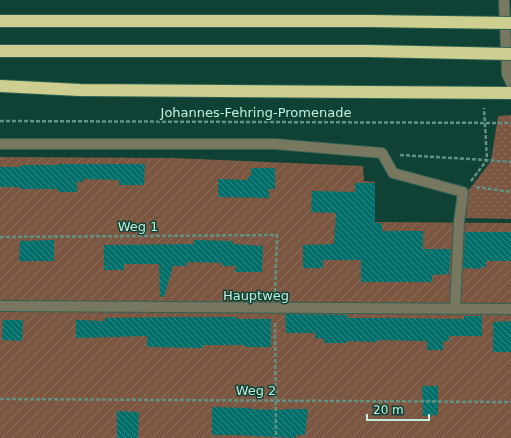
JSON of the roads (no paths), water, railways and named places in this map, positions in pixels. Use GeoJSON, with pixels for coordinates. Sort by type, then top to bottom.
{"type":"FeatureCollection","features":[{"type":"Feature","properties":{"kind":"highway"},"geometry":{"type":"LineString","coordinates":[[0,20],[369,21],[511,24]]}},
{"type":"Feature","properties":{"kind":"highway"},"geometry":{"type":"LineString","coordinates":[[0,50],[511,54]]}},
{"type":"Feature","properties":{"kind":"highway"},"geometry":{"type":"LineString","coordinates":[[0,86],[80,90],[511,93]]}},
{"type":"Feature","properties":{"kind":"street"},"geometry":{"type":"LineString","coordinates":[[504,0],[507,74],[511,83]]}},
{"type":"Feature","properties":{"kind":"street"},"geometry":{"type":"LineString","coordinates":[[0,144],[275,144],[382,153],[393,173],[465,189],[459,222],[455,309]]}},
{"type":"Feature","properties":{"kind":"street","name":"Hauptweg"},"geometry":{"type":"LineString","coordinates":[[0,306],[511,309]]}}]}
